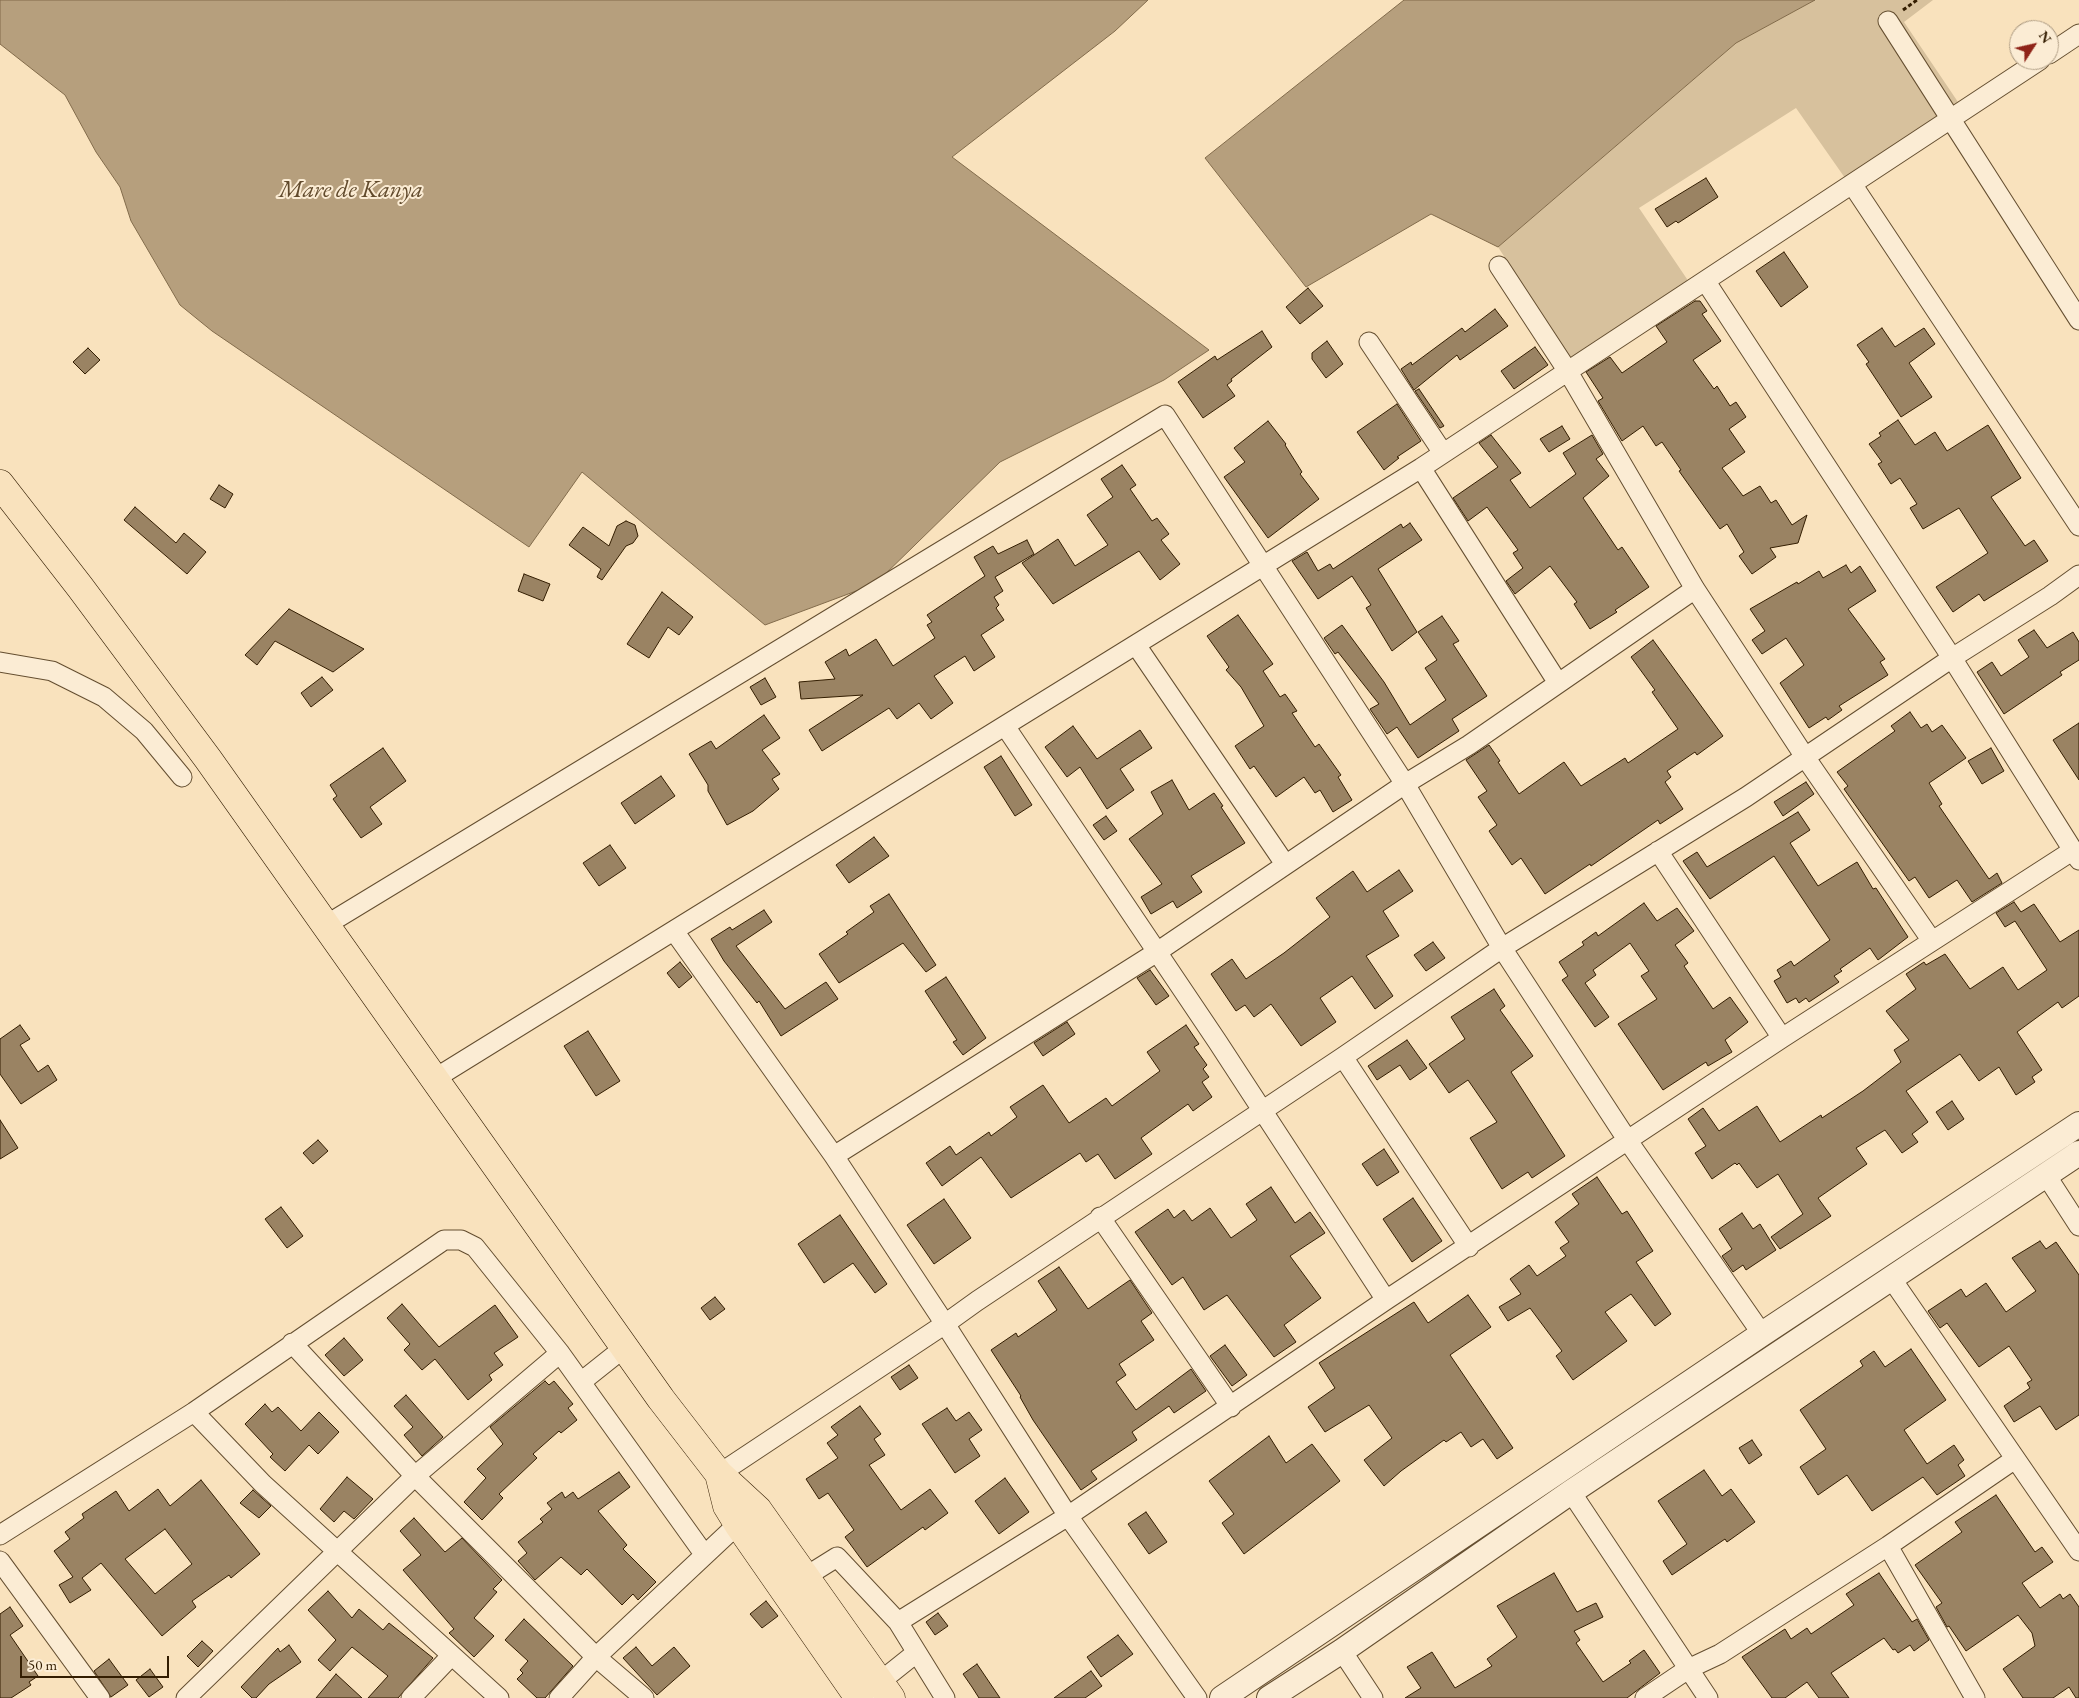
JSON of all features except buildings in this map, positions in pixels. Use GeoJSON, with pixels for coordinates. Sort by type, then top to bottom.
{"type":"FeatureCollection","features":[{"type":"Feature","properties":{"kind":"highway"},"geometry":{"type":"LineString","coordinates":[[0,484],[80,587],[208,759],[625,1347],[719,1474],[758,1510],[805,1577],[872,1694]]}},
{"type":"Feature","properties":{"kind":"highway"},"geometry":{"type":"LineString","coordinates":[[719,1474],[727,1506],[738,1524],[872,1694]]}},
{"type":"Feature","properties":{"kind":"street"},"geometry":{"type":"LineString","coordinates":[[1888,21],[2079,320]]}},
{"type":"Feature","properties":{"kind":"street"},"geometry":{"type":"LineString","coordinates":[[2059,47],[2079,34]]}},
{"type":"Feature","properties":{"kind":"street"},"geometry":{"type":"LineString","coordinates":[[434,1080],[1421,468],[1567,370],[1706,282],[2025,70]]}},
{"type":"Feature","properties":{"kind":"street"},"geometry":{"type":"LineString","coordinates":[[1852,184],[2079,526]]}},
{"type":"Feature","properties":{"kind":"street"},"geometry":{"type":"LineString","coordinates":[[1499,266],[1567,370],[1695,589],[1805,757],[1932,941]]}},
{"type":"Feature","properties":{"kind":"street"},"geometry":{"type":"LineString","coordinates":[[898,1622],[1068,1516],[1386,1300],[1469,1247],[1782,1038],[1932,941],[2076,856],[1952,658],[1706,282]]}},
{"type":"Feature","properties":{"kind":"street"},"geometry":{"type":"LineString","coordinates":[[1369,342],[1443,453]]}},
{"type":"Feature","properties":{"kind":"street"},"geometry":{"type":"LineString","coordinates":[[326,926],[1165,415],[1405,784],[1502,948],[1628,1141],[1762,1334]]}},
{"type":"Feature","properties":{"kind":"street"},"geometry":{"type":"LineString","coordinates":[[1421,468],[1558,683]]}},
{"type":"Feature","properties":{"kind":"street"},"geometry":{"type":"LineString","coordinates":[[719,1474],[945,1324],[1100,1217],[1262,1112],[1502,948],[1746,797],[2079,575]]}},
{"type":"Feature","properties":{"kind":"street"},"geometry":{"type":"LineString","coordinates":[[834,1156],[1157,952],[1405,784],[1469,745],[1695,589]]}},
{"type":"Feature","properties":{"kind":"street"},"geometry":{"type":"LineString","coordinates":[[1136,645],[1285,864]]}},
{"type":"Feature","properties":{"kind":"street"},"geometry":{"type":"LineString","coordinates":[[0,662],[52,672],[104,697],[144,731],[182,777]]}},
{"type":"Feature","properties":{"kind":"street"},"geometry":{"type":"LineString","coordinates":[[1005,726],[1333,1216],[1386,1300]]}},
{"type":"Feature","properties":{"kind":"street"},"geometry":{"type":"LineString","coordinates":[[1658,851],[1782,1038]]}},
{"type":"Feature","properties":{"kind":"street"},"geometry":{"type":"LineString","coordinates":[[674,931],[834,1156],[945,1324],[1068,1516],[1197,1698]]}},
{"type":"Feature","properties":{"kind":"street"},"geometry":{"type":"LineString","coordinates":[[1343,1057],[1469,1247]]}},
{"type":"Feature","properties":{"kind":"street"},"geometry":{"type":"LineString","coordinates":[[1222,1698],[1762,1334],[2079,1124]]}},
{"type":"Feature","properties":{"kind":"street"},"geometry":{"type":"LineString","coordinates":[[1269,1698],[1342,1651],[1572,1492],[2079,1153]]}},
{"type":"Feature","properties":{"kind":"street"},"geometry":{"type":"LineString","coordinates":[[2046,1175],[2079,1226]]}},
{"type":"Feature","properties":{"kind":"street"},"geometry":{"type":"LineString","coordinates":[[1100,1217],[1231,1407]]}},
{"type":"Feature","properties":{"kind":"street"},"geometry":{"type":"LineString","coordinates":[[0,1535],[194,1412],[444,1240],[453,1239],[468,1242],[475,1248],[560,1353],[704,1554]]}},
{"type":"Feature","properties":{"kind":"street"},"geometry":{"type":"LineString","coordinates":[[1891,1278],[2079,1551]]}},
{"type":"Feature","properties":{"kind":"street"},"geometry":{"type":"LineString","coordinates":[[292,1343],[415,1476],[596,1657],[644,1698]]}},
{"type":"Feature","properties":{"kind":"street"},"geometry":{"type":"LineString","coordinates":[[581,1382],[625,1347]]}},
{"type":"Feature","properties":{"kind":"street"},"geometry":{"type":"LineString","coordinates":[[186,1698],[415,1476],[560,1353]]}},
{"type":"Feature","properties":{"kind":"street"},"geometry":{"type":"LineString","coordinates":[[194,1412],[263,1484],[499,1698]]}},
{"type":"Feature","properties":{"kind":"street"},"geometry":{"type":"LineString","coordinates":[[1645,1698],[1688,1668],[1720,1654],[1888,1546],[2015,1459]]}},
{"type":"Feature","properties":{"kind":"street"},"geometry":{"type":"LineString","coordinates":[[1572,1492],[1708,1698]]}},
{"type":"Feature","properties":{"kind":"street"},"geometry":{"type":"LineString","coordinates":[[559,1698],[596,1657],[738,1524]]}},
{"type":"Feature","properties":{"kind":"street"},"geometry":{"type":"LineString","coordinates":[[1888,1546],[1975,1698]]}},
{"type":"Feature","properties":{"kind":"street"},"geometry":{"type":"LineString","coordinates":[[805,1577],[837,1557],[898,1622],[945,1698]]}},
{"type":"Feature","properties":{"kind":"street"},"geometry":{"type":"LineString","coordinates":[[0,1561],[100,1698]]}},
{"type":"Feature","properties":{"kind":"street"},"geometry":{"type":"LineString","coordinates":[[1342,1651],[1373,1698]]}},
{"type":"Feature","properties":{"kind":"street"},"geometry":{"type":"LineString","coordinates":[[872,1694],[916,1653]]}},
{"type":"Feature","properties":{"kind":"street"},"geometry":{"type":"LineString","coordinates":[[411,1698],[452,1656]]}},
{"type":"Feature","properties":{"kind":"shaded area"},"geometry":{"type":"Polygon","coordinates":[[[1815,0],[1933,0],[1904,22],[1958,102],[1845,178],[1796,108],[1639,208],[1689,282],[1570,358],[1498,247],[1736,43],[1815,0]]]}},
{"type":"Feature","properties":{"kind":"water","name":"Mare de Kanya"},"geometry":{"type":"Polygon","coordinates":[[[0,0],[1148,0],[1115,31],[952,157],[1209,350],[1164,380],[1000,462],[875,584],[765,625],[582,472],[529,547],[212,331],[180,305],[131,221],[120,187],[96,152],[65,95],[0,44],[0,0]]]}},
{"type":"Feature","properties":{"kind":"water"},"geometry":{"type":"Polygon","coordinates":[[[1404,0],[1815,0],[1736,43],[1498,247],[1431,214],[1306,287],[1205,158],[1404,0]]]}}]}
